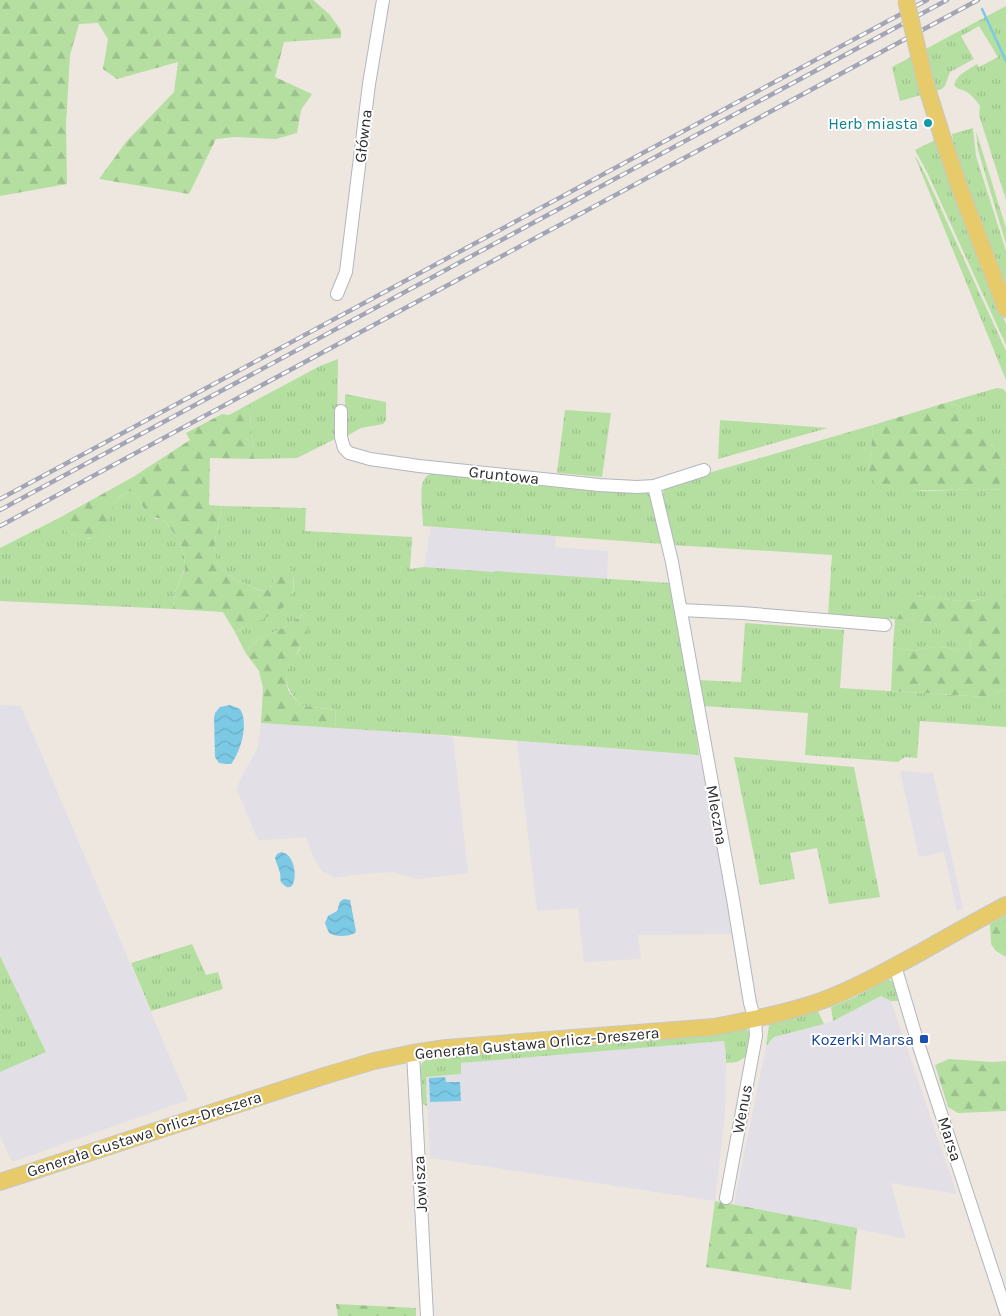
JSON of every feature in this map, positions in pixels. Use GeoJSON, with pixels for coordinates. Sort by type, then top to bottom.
{"type":"FeatureCollection","features":[{"type":"Feature","properties":{"kind":"main road"},"geometry":{"type":"LineString","coordinates":[[906,0],[926,85],[942,136],[1006,309]]}},
{"type":"Feature","properties":{"kind":"main road","name":"Generała Gustawa Orlicz-Dreszera"},"geometry":{"type":"LineString","coordinates":[[0,1182],[374,1061],[446,1048],[714,1027],[755,1020],[789,1011],[853,987],[895,966],[1006,904]]}},
{"type":"Feature","properties":{"kind":"street","name":"Główna"},"geometry":{"type":"LineString","coordinates":[[337,294],[346,272],[369,84],[383,0]]}},
{"type":"Feature","properties":{"kind":"street","name":"Gruntowa"},"geometry":{"type":"LineString","coordinates":[[341,411],[341,437],[344,448],[350,453],[370,459],[599,485],[654,486],[704,470]]}},
{"type":"Feature","properties":{"kind":"street","name":"Mleczna"},"geometry":{"type":"LineString","coordinates":[[654,486],[672,562],[750,1003],[755,1020]]}},
{"type":"Feature","properties":{"kind":"street"},"geometry":{"type":"LineString","coordinates":[[681,610],[742,613],[884,625]]}},
{"type":"Feature","properties":{"kind":"street","name":"Marsa"},"geometry":{"type":"LineString","coordinates":[[895,966],[917,1040],[1006,1312]]}},
{"type":"Feature","properties":{"kind":"street","name":"Wenus"},"geometry":{"type":"LineString","coordinates":[[726,1198],[756,1036],[755,1020]]}},
{"type":"Feature","properties":{"kind":"street","name":"Jowisza"},"geometry":{"type":"LineString","coordinates":[[413,1053],[427,1316]]}},
{"type":"Feature","properties":{"kind":"shaded area"},"geometry":{"type":"Polygon","coordinates":[[[431,527],[556,536],[555,547],[608,551],[607,579],[424,567],[431,527]]]}},
{"type":"Feature","properties":{"kind":"shaded area"},"geometry":{"type":"Polygon","coordinates":[[[0,705],[21,706],[188,1100],[12,1162],[0,1136],[0,1072],[46,1052],[0,956],[0,705]]]}},
{"type":"Feature","properties":{"kind":"shaded area"},"geometry":{"type":"Polygon","coordinates":[[[261,723],[453,737],[468,873],[417,879],[392,872],[335,878],[322,871],[313,856],[306,837],[258,840],[237,790],[240,780],[258,747],[261,723]]]}},
{"type":"Feature","properties":{"kind":"shaded area"},"geometry":{"type":"Polygon","coordinates":[[[517,741],[699,755],[717,834],[735,934],[638,935],[641,959],[584,962],[578,908],[537,911],[517,741]]]}},
{"type":"Feature","properties":{"kind":"shaded area"},"geometry":{"type":"Polygon","coordinates":[[[900,771],[933,773],[963,908],[957,911],[944,852],[919,857],[900,771]]]}},
{"type":"Feature","properties":{"kind":"shaded area"},"geometry":{"type":"Polygon","coordinates":[[[881,996],[891,1001],[957,1194],[891,1183],[906,1239],[734,1204],[766,1046],[774,1037],[833,1021],[881,996]]]}},
{"type":"Feature","properties":{"kind":"shaded area"},"geometry":{"type":"Polygon","coordinates":[[[724,1041],[726,1053],[725,1115],[715,1201],[430,1158],[426,1077],[461,1074],[461,1063],[724,1041]]]}},
{"type":"Feature","properties":{"kind":"green space"},"geometry":{"type":"Polygon","coordinates":[[[0,0],[313,0],[329,14],[341,30],[341,38],[284,42],[275,77],[312,94],[301,110],[297,133],[276,139],[235,137],[216,139],[189,194],[99,179],[126,142],[174,92],[178,62],[117,79],[103,69],[108,39],[98,23],[79,24],[70,55],[66,125],[67,184],[0,196],[0,0]]]}},
{"type":"Feature","properties":{"kind":"green space"},"geometry":{"type":"Polygon","coordinates":[[[1006,6],[1006,200],[979,115],[980,106],[969,94],[954,85],[960,75],[967,70],[977,64],[979,67],[998,57],[979,26],[961,36],[974,59],[950,72],[942,89],[900,101],[892,67],[1006,6]]]}},
{"type":"Feature","properties":{"kind":"green space"},"geometry":{"type":"Polygon","coordinates":[[[973,128],[976,156],[1006,251],[1006,289],[955,154],[952,134],[973,128]]]}},
{"type":"Feature","properties":{"kind":"green space"},"geometry":{"type":"Polygon","coordinates":[[[976,131],[1006,228],[1006,244],[978,150],[976,131]]]}},
{"type":"Feature","properties":{"kind":"green space"},"geometry":{"type":"Polygon","coordinates":[[[935,140],[1006,324],[1006,345],[927,172],[915,150],[935,140]]]}},
{"type":"Feature","properties":{"kind":"green space"},"geometry":{"type":"Polygon","coordinates":[[[915,157],[926,176],[1006,351],[1006,380],[915,157]]]}},
{"type":"Feature","properties":{"kind":"green space"},"geometry":{"type":"Polygon","coordinates":[[[338,359],[337,438],[297,458],[254,459],[249,404],[320,366],[338,359]]]}},
{"type":"Feature","properties":{"kind":"green space"},"geometry":{"type":"Polygon","coordinates":[[[997,388],[1003,389],[1006,392],[1006,469],[1003,460],[988,440],[957,428],[959,406],[945,403],[997,388]]]}},
{"type":"Feature","properties":{"kind":"green space"},"geometry":{"type":"Polygon","coordinates":[[[345,394],[386,402],[386,420],[383,424],[361,428],[347,436],[345,434],[345,394]]]}},
{"type":"Feature","properties":{"kind":"green space"},"geometry":{"type":"Polygon","coordinates":[[[945,403],[959,406],[958,428],[983,430],[1003,460],[1006,469],[1006,490],[905,490],[884,488],[875,483],[869,473],[873,425],[945,403]]]}},
{"type":"Feature","properties":{"kind":"green space"},"geometry":{"type":"Polygon","coordinates":[[[249,404],[254,459],[210,458],[209,505],[222,506],[215,540],[216,559],[221,568],[229,575],[251,587],[266,591],[272,586],[281,563],[292,569],[293,591],[286,605],[279,610],[235,632],[223,612],[173,609],[175,592],[185,569],[180,542],[162,519],[147,516],[139,498],[131,491],[118,499],[106,527],[98,539],[70,534],[64,530],[59,518],[133,477],[190,440],[186,433],[222,414],[229,415],[249,404]]]}},
{"type":"Feature","properties":{"kind":"green space"},"geometry":{"type":"Polygon","coordinates":[[[565,410],[611,413],[602,477],[557,473],[565,410]]]}},
{"type":"Feature","properties":{"kind":"green space"},"geometry":{"type":"Polygon","coordinates":[[[720,420],[828,428],[718,459],[720,420]]]}},
{"type":"Feature","properties":{"kind":"green space"},"geometry":{"type":"Polygon","coordinates":[[[873,425],[869,473],[886,488],[926,491],[1006,490],[1006,585],[997,593],[976,600],[953,600],[919,595],[896,619],[937,624],[957,630],[971,642],[969,650],[932,647],[911,650],[893,647],[895,619],[828,615],[832,555],[673,545],[662,496],[664,490],[671,484],[873,425]]]}},
{"type":"Feature","properties":{"kind":"green space"},"geometry":{"type":"Polygon","coordinates":[[[434,472],[525,481],[525,484],[645,491],[650,497],[663,544],[423,526],[421,495],[423,484],[427,476],[434,472]]]}},
{"type":"Feature","properties":{"kind":"green space"},"geometry":{"type":"Polygon","coordinates":[[[131,491],[139,498],[144,510],[156,519],[162,519],[180,542],[185,568],[175,592],[173,609],[0,601],[0,548],[59,518],[64,530],[72,535],[89,539],[102,535],[115,503],[125,493],[131,491]]]}},
{"type":"Feature","properties":{"kind":"green space"},"geometry":{"type":"Polygon","coordinates":[[[222,506],[306,508],[305,531],[412,537],[410,569],[424,567],[670,583],[692,704],[699,755],[335,728],[336,710],[302,706],[293,695],[286,680],[291,661],[301,645],[305,613],[287,626],[259,639],[245,652],[235,632],[293,592],[292,569],[275,575],[272,586],[267,591],[254,588],[229,575],[221,568],[216,560],[215,540],[222,506]]]}},
{"type":"Feature","properties":{"kind":"green space"},"geometry":{"type":"Polygon","coordinates":[[[1006,585],[1006,689],[986,697],[891,691],[893,647],[911,650],[937,647],[969,650],[971,643],[965,636],[947,627],[925,622],[895,619],[898,598],[914,595],[960,601],[980,600],[998,592],[1006,585]]]}},
{"type":"Feature","properties":{"kind":"green space"},"geometry":{"type":"Polygon","coordinates":[[[305,613],[310,622],[306,635],[287,673],[287,685],[290,693],[302,706],[336,710],[335,728],[261,723],[263,688],[259,671],[245,652],[259,639],[287,626],[305,613]]]}},
{"type":"Feature","properties":{"kind":"green space"},"geometry":{"type":"Polygon","coordinates":[[[745,623],[844,630],[840,688],[986,697],[1006,689],[1006,727],[920,721],[917,758],[905,757],[898,762],[805,755],[808,713],[702,706],[698,680],[741,682],[745,623]]]}},
{"type":"Feature","properties":{"kind":"green space"},"geometry":{"type":"Polygon","coordinates":[[[734,757],[854,767],[880,897],[829,904],[817,848],[790,853],[795,879],[760,885],[734,757]]]}},
{"type":"Feature","properties":{"kind":"green space"},"geometry":{"type":"Polygon","coordinates":[[[1006,915],[1006,957],[996,951],[991,944],[990,924],[1006,915]]]}},
{"type":"Feature","properties":{"kind":"green space"},"geometry":{"type":"Polygon","coordinates":[[[192,944],[206,975],[218,972],[223,989],[151,1011],[131,963],[192,944]]]}},
{"type":"Feature","properties":{"kind":"green space"},"geometry":{"type":"Polygon","coordinates":[[[0,956],[46,1052],[0,1072],[0,956]]]}},
{"type":"Feature","properties":{"kind":"green space"},"geometry":{"type":"Polygon","coordinates":[[[887,980],[895,983],[901,1001],[891,1001],[881,996],[833,1021],[831,1007],[887,980]]]}},
{"type":"Feature","properties":{"kind":"green space"},"geometry":{"type":"Polygon","coordinates":[[[818,1011],[824,1024],[774,1037],[766,1046],[769,1025],[771,1023],[818,1011]]]}},
{"type":"Feature","properties":{"kind":"green space"},"geometry":{"type":"Polygon","coordinates":[[[746,1029],[751,1037],[749,1055],[737,1062],[726,1063],[724,1041],[461,1063],[461,1074],[426,1077],[427,1106],[422,1104],[420,1069],[422,1063],[428,1058],[746,1029]]]}},
{"type":"Feature","properties":{"kind":"green space"},"geometry":{"type":"Polygon","coordinates":[[[949,1059],[1006,1061],[1006,1111],[958,1113],[948,1107],[935,1065],[949,1059]]]}},
{"type":"Feature","properties":{"kind":"green space"},"geometry":{"type":"Polygon","coordinates":[[[715,1201],[857,1228],[851,1290],[706,1267],[715,1201]]]}},
{"type":"Feature","properties":{"kind":"green space"},"geometry":{"type":"Polygon","coordinates":[[[336,1304],[416,1308],[416,1316],[338,1316],[336,1304]]]}},
{"type":"Feature","properties":{"kind":"water"},"geometry":{"type":"Polygon","coordinates":[[[230,705],[240,709],[243,715],[244,729],[241,745],[235,758],[231,764],[226,764],[219,763],[215,757],[214,718],[215,713],[220,707],[230,705]]]}},
{"type":"Feature","properties":{"kind":"water"},"geometry":{"type":"Polygon","coordinates":[[[281,852],[287,855],[294,867],[295,875],[292,886],[288,887],[281,882],[280,871],[275,858],[281,852]]]}},
{"type":"Feature","properties":{"kind":"water"},"geometry":{"type":"Polygon","coordinates":[[[344,899],[350,900],[356,931],[355,933],[342,936],[329,933],[325,923],[328,916],[337,911],[344,899]]]}},
{"type":"Feature","properties":{"kind":"water"},"geometry":{"type":"Polygon","coordinates":[[[445,1077],[446,1082],[460,1082],[461,1101],[430,1102],[429,1078],[445,1077]]]}},
{"type":"Feature","properties":{"kind":"waterway"},"geometry":{"type":"LineString","coordinates":[[982,9],[1006,61]]}},
{"type":"Feature","properties":{"kind":"railway"},"geometry":{"type":"LineString","coordinates":[[0,499],[927,0]]}},
{"type":"Feature","properties":{"kind":"railway"},"geometry":{"type":"LineString","coordinates":[[0,510],[947,0]]}},
{"type":"Feature","properties":{"kind":"railway"},"geometry":{"type":"LineString","coordinates":[[0,526],[978,0]]}},
{"type":"Feature","properties":{"kind":"place","name":"Herb miasta"},"geometry":{"type":"Point","coordinates":[928,123]}},
{"type":"Feature","properties":{"kind":"place","name":"Kozerki Marsa"},"geometry":{"type":"Point","coordinates":[924,1039]}}]}
